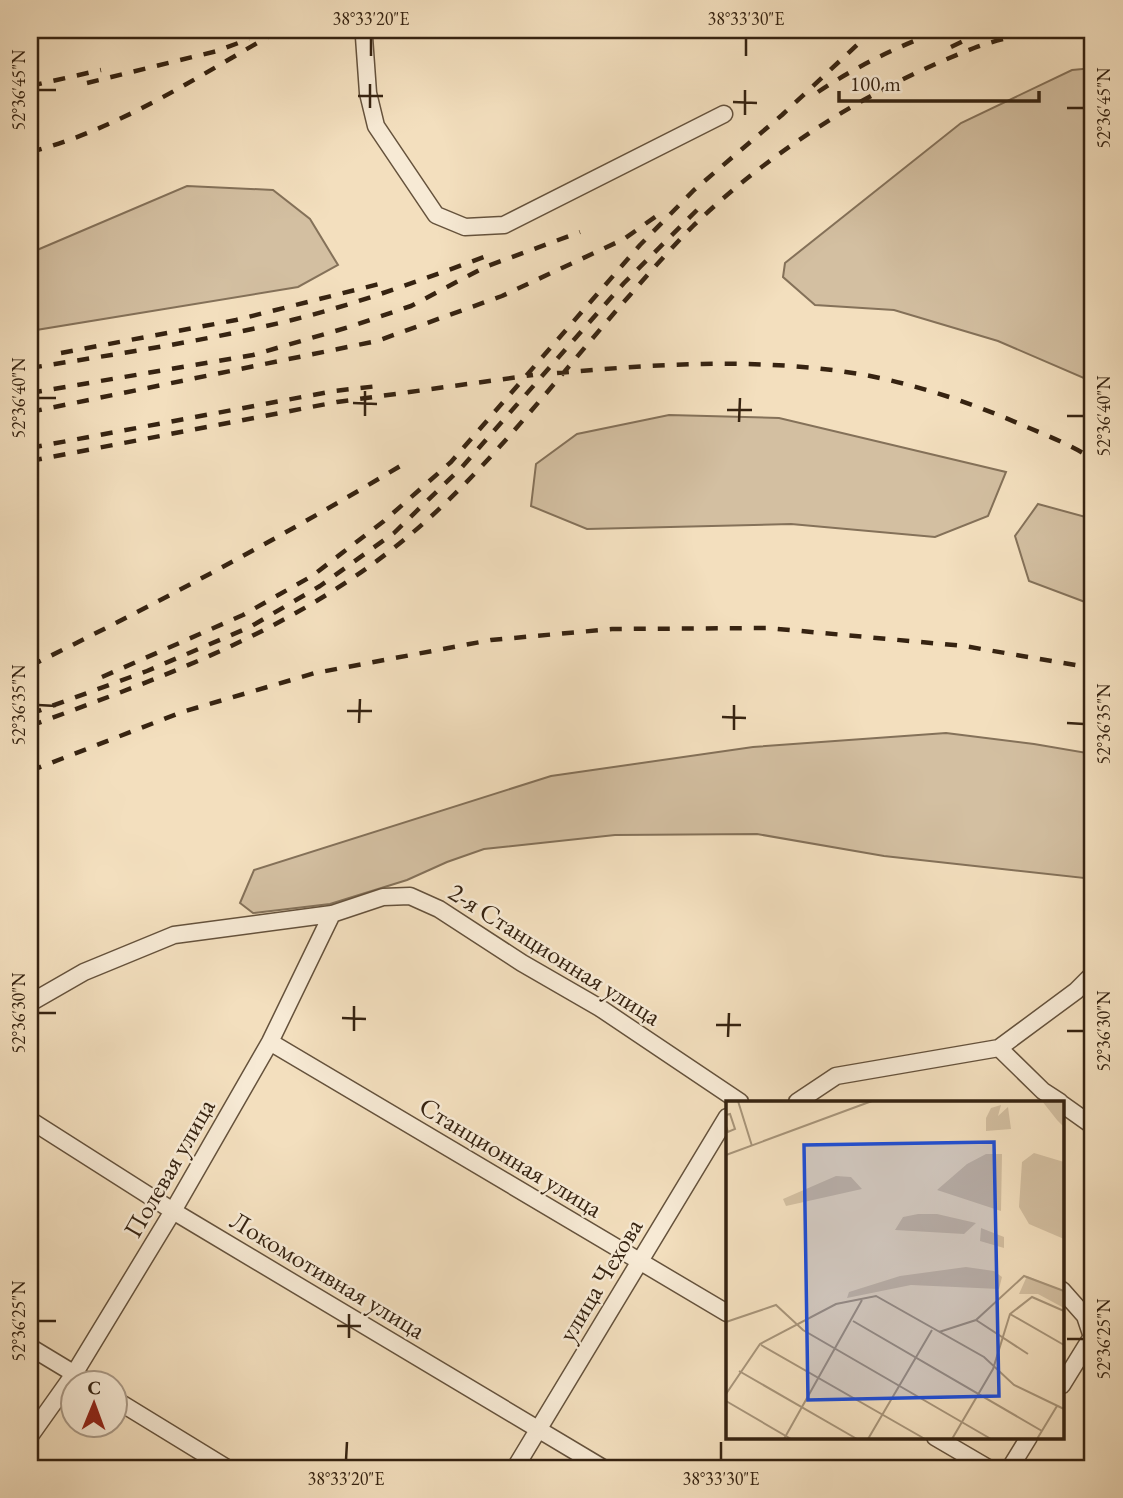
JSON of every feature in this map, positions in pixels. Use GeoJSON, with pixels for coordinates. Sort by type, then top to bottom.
{"type":"FeatureCollection","features":[{"type":"Feature","properties":{"kind":"street"},"geometry":{"type":"LineString","coordinates":[[361,30],[376,126],[436,215],[465,227],[504,225],[724,114]]}},
{"type":"Feature","properties":{"kind":"street","name":"2-я Станционная улица"},"geometry":{"type":"LineString","coordinates":[[30,1003],[84,972],[174,935],[332,914],[383,897],[410,896],[439,909],[522,963],[600,1008],[737,1101]]}},
{"type":"Feature","properties":{"kind":"street","name":"Полевая улица"},"geometry":{"type":"LineString","coordinates":[[87,1368],[270,1042],[332,914]]}},
{"type":"Feature","properties":{"kind":"street"},"geometry":{"type":"LineString","coordinates":[[798,1101],[836,1076],[999,1048],[1076,991],[1093,974]]}},
{"type":"Feature","properties":{"kind":"street","name":"Станционная улица"},"geometry":{"type":"LineString","coordinates":[[270,1042],[726,1312]]}},
{"type":"Feature","properties":{"kind":"street"},"geometry":{"type":"LineString","coordinates":[[999,1048],[1043,1091],[1058,1101]]}},
{"type":"Feature","properties":{"kind":"street"},"geometry":{"type":"LineString","coordinates":[[1064,1105],[1093,1126]]}},
{"type":"Feature","properties":{"kind":"street","name":"улица Чехова"},"geometry":{"type":"LineString","coordinates":[[515,1468],[726,1119]]}},
{"type":"Feature","properties":{"kind":"street","name":"Локомотивная улица"},"geometry":{"type":"LineString","coordinates":[[30,1120],[173,1211],[603,1468]]}},
{"type":"Feature","properties":{"kind":"street"},"geometry":{"type":"LineString","coordinates":[[1064,1292],[1085,1316],[1093,1336],[1064,1382]]}},
{"type":"Feature","properties":{"kind":"street"},"geometry":{"type":"LineString","coordinates":[[30,1347],[65,1368]]}},
{"type":"Feature","properties":{"kind":"street","name":"Полевая улица"},"geometry":{"type":"LineString","coordinates":[[30,1436],[60,1402]]}},
{"type":"Feature","properties":{"kind":"street"},"geometry":{"type":"LineString","coordinates":[[130,1409],[227,1468]]}},
{"type":"Feature","properties":{"kind":"street"},"geometry":{"type":"LineString","coordinates":[[937,1438],[988,1468]]}},
{"type":"Feature","properties":{"kind":"street"},"geometry":{"type":"LineString","coordinates":[[1010,1468],[1028,1438]]}},
{"type":"Feature","properties":{"kind":"shaded area"},"geometry":{"type":"Polygon","coordinates":[[[1093,68],[1093,382],[998,341],[894,310],[815,305],[783,277],[785,263],[961,123],[1072,70],[1093,68]]]}},
{"type":"Feature","properties":{"kind":"shaded area"},"geometry":{"type":"Polygon","coordinates":[[[187,186],[273,190],[310,219],[338,265],[298,287],[30,331],[30,253],[187,186]]]}},
{"type":"Feature","properties":{"kind":"shaded area"},"geometry":{"type":"Polygon","coordinates":[[[669,415],[779,418],[1006,472],[988,516],[935,537],[791,524],[587,529],[531,506],[536,464],[577,434],[669,415]]]}},
{"type":"Feature","properties":{"kind":"shaded area"},"geometry":{"type":"Polygon","coordinates":[[[1038,504],[1093,519],[1093,605],[1029,581],[1015,536],[1038,504]]]}},
{"type":"Feature","properties":{"kind":"shaded area"},"geometry":{"type":"Polygon","coordinates":[[[946,733],[1093,754],[1093,879],[884,856],[757,834],[615,835],[484,849],[407,880],[330,904],[253,913],[240,903],[254,870],[551,776],[753,747],[946,733]]]}},
{"type":"Feature","properties":{"kind":"railway"},"geometry":{"type":"LineString","coordinates":[[30,152],[96,130],[128,115],[280,30]]}},
{"type":"Feature","properties":{"kind":"railway"},"geometry":{"type":"LineString","coordinates":[[102,677],[243,615],[312,576],[384,521],[451,462],[640,245],[694,190],[782,115],[873,30]]}},
{"type":"Feature","properties":{"kind":"railway"},"geometry":{"type":"LineString","coordinates":[[818,92],[878,57],[943,30]]}},
{"type":"Feature","properties":{"kind":"railway"},"geometry":{"type":"LineString","coordinates":[[951,47],[972,37],[1001,30]]}},
{"type":"Feature","properties":{"kind":"railway"},"geometry":{"type":"LineString","coordinates":[[30,726],[178,670],[225,649],[318,600],[362,571],[405,539],[465,484],[654,268],[724,197],[790,146],[898,82],[974,48],[1040,30]]}},
{"type":"Feature","properties":{"kind":"railway"},"geometry":{"type":"LineString","coordinates":[[87,83],[217,51],[249,39]]}},
{"type":"Feature","properties":{"kind":"railway"},"geometry":{"type":"LineString","coordinates":[[30,86],[101,70]]}},
{"type":"Feature","properties":{"kind":"railway"},"geometry":{"type":"LineString","coordinates":[[30,714],[147,671],[250,627],[320,586],[394,533],[462,467],[624,283],[699,208]]}},
{"type":"Feature","properties":{"kind":"railway"},"geometry":{"type":"LineString","coordinates":[[30,412],[377,341],[502,296],[624,239],[662,212]]}},
{"type":"Feature","properties":{"kind":"railway"},"geometry":{"type":"LineString","coordinates":[[30,393],[253,355],[349,327],[411,306],[485,267],[580,232]]}},
{"type":"Feature","properties":{"kind":"railway"},"geometry":{"type":"LineString","coordinates":[[30,368],[194,341],[292,320],[365,299],[484,257]]}},
{"type":"Feature","properties":{"kind":"railway"},"geometry":{"type":"LineString","coordinates":[[61,353],[236,320],[379,284]]}},
{"type":"Feature","properties":{"kind":"railway"},"geometry":{"type":"LineString","coordinates":[[557,373],[672,365],[750,364],[827,369],[865,375],[925,389],[984,409],[1058,440],[1093,459]]}},
{"type":"Feature","properties":{"kind":"railway"},"geometry":{"type":"LineString","coordinates":[[30,461],[337,402],[533,375]]}},
{"type":"Feature","properties":{"kind":"railway"},"geometry":{"type":"LineString","coordinates":[[30,448],[334,391],[378,386]]}},
{"type":"Feature","properties":{"kind":"railway"},"geometry":{"type":"LineString","coordinates":[[30,666],[220,568],[407,462]]}},
{"type":"Feature","properties":{"kind":"railway"},"geometry":{"type":"LineString","coordinates":[[30,771],[182,712],[315,673],[491,640],[612,629],[768,628],[964,646],[1093,668]]}}]}
